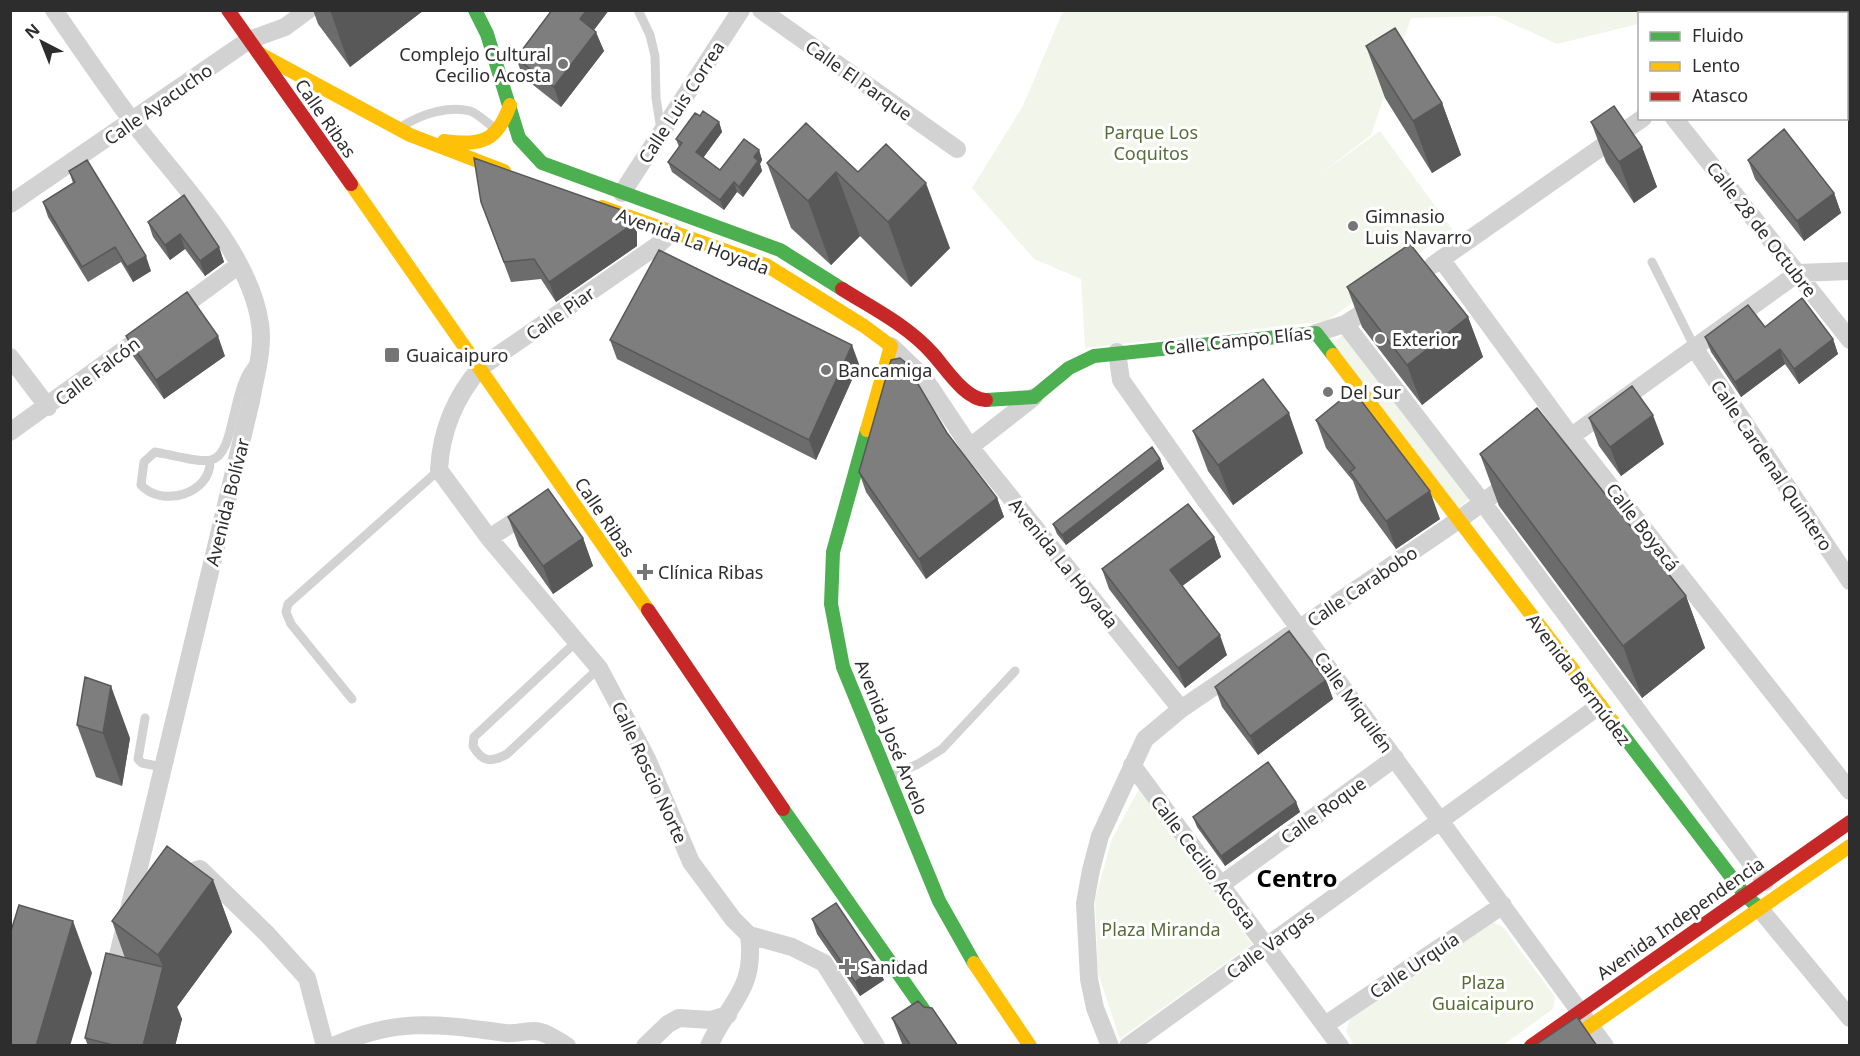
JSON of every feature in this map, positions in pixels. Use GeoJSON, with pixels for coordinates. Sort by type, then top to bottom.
{"type":"FeatureCollection","features":[{"type":"Feature","properties":{"kind":"street","name":"Avenida Bolívar"},"geometry":{"type":"LineString","coordinates":[[54,10],[133,122],[220,233],[239,265],[260,325],[258,360],[251,401],[107,1002]]}},
{"type":"Feature","properties":{"kind":"street","name":"Calle Ribas"},"geometry":{"type":"LineString","coordinates":[[228,10],[481,367],[913,998],[949,1046]]}},
{"type":"Feature","properties":{"kind":"street","name":"Calle Ayacucho"},"geometry":{"type":"LineString","coordinates":[[10,204],[308,10]]}},
{"type":"Feature","properties":{"kind":"street","name":"Avenida La Hoyada"},"geometry":{"type":"LineString","coordinates":[[475,10],[487,34],[519,138],[535,158],[622,193],[780,250],[904,328],[925,345],[970,395],[982,400],[996,401],[1034,397]]}},
{"type":"Feature","properties":{"kind":"street","name":"Calle Luis Correa"},"geometry":{"type":"LineString","coordinates":[[622,193],[741,10]]}},
{"type":"Feature","properties":{"kind":"street","name":"Calle El Parque"},"geometry":{"type":"LineString","coordinates":[[760,10],[957,149]]}},
{"type":"Feature","properties":{"kind":"street"},"geometry":{"type":"LineString","coordinates":[[253,47],[404,132],[517,176]]}},
{"type":"Feature","properties":{"kind":"street"},"geometry":{"type":"LineString","coordinates":[[404,132],[469,144],[483,142],[500,132],[510,105]]}},
{"type":"Feature","properties":{"kind":"street"},"geometry":{"type":"LineString","coordinates":[[1422,273],[1640,120]]}},
{"type":"Feature","properties":{"kind":"street","name":"Calle 28 de Octubre"},"geometry":{"type":"LineString","coordinates":[[1676,120],[1850,340]]}},
{"type":"Feature","properties":{"kind":"street","name":"Avenida La Hoyada"},"geometry":{"type":"LineString","coordinates":[[583,200],[766,265],[864,326],[891,346],[924,378],[970,447],[1181,709]]}},
{"type":"Feature","properties":{"kind":"street","name":"Calle Piar"},"geometry":{"type":"LineString","coordinates":[[439,470],[442,443],[454,405],[461,390],[481,367],[658,245],[672,232]]}},
{"type":"Feature","properties":{"kind":"street","name":"Calle Boyacá"},"geometry":{"type":"LineString","coordinates":[[1441,259],[1570,435],[1850,791]]}},
{"type":"Feature","properties":{"kind":"street","name":"Calle Falcón"},"geometry":{"type":"LineString","coordinates":[[10,432],[48,407],[239,265]]}},
{"type":"Feature","properties":{"kind":"street"},"geometry":{"type":"LineString","coordinates":[[1798,273],[1850,271]]}},
{"type":"Feature","properties":{"kind":"street","name":"Calle Carabobo"},"geometry":{"type":"LineString","coordinates":[[1110,1046],[1104,1036],[1089,982],[1085,903],[1100,836],[1145,739],[1181,709],[1483,503],[1570,435],[1695,349],[1798,273]]}},
{"type":"Feature","properties":{"kind":"street","name":"Calle Campo Elías"},"geometry":{"type":"LineString","coordinates":[[1034,397],[1069,368],[1095,356],[1316,333],[1345,324],[1393,293]]}},
{"type":"Feature","properties":{"kind":"street","name":"Avenida Bermúdez"},"geometry":{"type":"LineString","coordinates":[[1345,324],[1483,503],[1765,882]]}},
{"type":"Feature","properties":{"kind":"street","name":"Avenida Bermúdez"},"geometry":{"type":"LineString","coordinates":[[1316,333],[1745,895],[1760,908],[1850,1018]]}},
{"type":"Feature","properties":{"kind":"street","name":"Avenida José Arvelo"},"geometry":{"type":"LineString","coordinates":[[891,346],[832,552],[831,604],[843,667],[939,901],[964,948],[1030,1046]]}},
{"type":"Feature","properties":{"kind":"street","name":"Calle Cardenal Quintero"},"geometry":{"type":"LineString","coordinates":[[1695,349],[1850,581]]}},
{"type":"Feature","properties":{"kind":"street","name":"Calle Miquilén"},"geometry":{"type":"LineString","coordinates":[[1117,352],[1121,380],[1605,1046]]}},
{"type":"Feature","properties":{"kind":"street"},"geometry":{"type":"LineString","coordinates":[[10,357],[48,407]]}},
{"type":"Feature","properties":{"kind":"street"},"geometry":{"type":"LineString","coordinates":[[970,447],[1034,397]]}},
{"type":"Feature","properties":{"kind":"street","name":"Calle Roscio Norte"},"geometry":{"type":"LineString","coordinates":[[439,470],[489,538],[599,668],[647,759],[691,862],[733,919],[749,935]]}},
{"type":"Feature","properties":{"kind":"street"},"geometry":{"type":"LineString","coordinates":[[489,538],[564,489]]}},
{"type":"Feature","properties":{"kind":"street","name":"Calle Vargas"},"geometry":{"type":"LineString","coordinates":[[1128,1046],[1599,706]]}},
{"type":"Feature","properties":{"kind":"street","name":"Calle Roque"},"geometry":{"type":"LineString","coordinates":[[1222,884],[1395,758]]}},
{"type":"Feature","properties":{"kind":"street","name":"Calle Cecilio Acosta"},"geometry":{"type":"LineString","coordinates":[[1132,765],[1340,1046]]}},
{"type":"Feature","properties":{"kind":"street","name":"Avenida Independencia"},"geometry":{"type":"LineString","coordinates":[[1561,1046],[1584,1017],[1745,895],[1850,822]]}},
{"type":"Feature","properties":{"kind":"street","name":"Avenida Independencia"},"geometry":{"type":"LineString","coordinates":[[1531,1046],[1584,1017],[1760,908],[1850,846]]}},
{"type":"Feature","properties":{"kind":"street"},"geometry":{"type":"LineString","coordinates":[[174,896],[196,870],[200,869],[267,934],[307,978],[325,1046]]}},
{"type":"Feature","properties":{"kind":"street","name":"Calle Urquía"},"geometry":{"type":"LineString","coordinates":[[1325,1025],[1503,905]]}},
{"type":"Feature","properties":{"kind":"street"},"geometry":{"type":"LineString","coordinates":[[124,927],[142,928]]}},
{"type":"Feature","properties":{"kind":"street"},"geometry":{"type":"LineString","coordinates":[[709,1046],[739,999],[750,972],[749,935],[792,947],[824,963],[876,1046]]}},
{"type":"Feature","properties":{"kind":"street"},"geometry":{"type":"LineString","coordinates":[[645,1046],[668,1024],[679,1018],[711,1020],[728,1015]]}},
{"type":"Feature","properties":{"kind":"street"},"geometry":{"type":"LineString","coordinates":[[333,1046],[356,1035],[412,1023],[454,1025],[515,1034],[540,1032],[567,1046]]}},
{"type":"Feature","properties":{"kind":"lane"},"geometry":{"type":"LineString","coordinates":[[638,10],[650,34],[655,56],[656,98],[662,133]]}},
{"type":"Feature","properties":{"kind":"lane"},"geometry":{"type":"LineString","coordinates":[[404,132],[418,116],[470,111],[500,132]]}},
{"type":"Feature","properties":{"kind":"lane"},"geometry":{"type":"LineString","coordinates":[[1652,262],[1695,349]]}},
{"type":"Feature","properties":{"kind":"lane"},"geometry":{"type":"LineString","coordinates":[[210,460],[208,477],[201,486],[189,493],[159,496],[148,492],[141,484],[144,462],[155,452],[210,460],[220,455],[235,416],[239,387],[249,368],[258,360]]}},
{"type":"Feature","properties":{"kind":"lane"},"geometry":{"type":"LineString","coordinates":[[352,699],[291,624],[286,612],[288,604],[439,470]]}},
{"type":"Feature","properties":{"kind":"lane"},"geometry":{"type":"LineString","coordinates":[[578,641],[474,737],[473,746],[477,753],[487,761],[507,754],[599,668]]}},
{"type":"Feature","properties":{"kind":"lane"},"geometry":{"type":"LineString","coordinates":[[888,777],[918,764],[942,749],[1015,671]]}},
{"type":"Feature","properties":{"kind":"lane"},"geometry":{"type":"LineString","coordinates":[[146,718],[138,759],[142,763],[162,767]]}},
{"type":"Feature","properties":{"kind":"green space","name":"Parque Los Coquitos"},"geometry":{"type":"Polygon","coordinates":[[[1063,11],[1638,11],[1638,24],[1557,44],[1496,16],[1411,18],[1371,135],[1320,174],[1380,131],[1452,229],[1327,321],[1085,348],[1081,279],[1034,259],[972,188],[1023,106],[1063,11]]]}},
{"type":"Feature","properties":{"kind":"green space"},"geometry":{"type":"Polygon","coordinates":[[[1344,334],[1469,499],[1458,508],[1332,343],[1344,334]]]}},
{"type":"Feature","properties":{"kind":"green space","name":"Plaza Miranda"},"geometry":{"type":"Polygon","coordinates":[[[1139,789],[1252,944],[1120,1039],[1098,973],[1095,899],[1112,839],[1139,789]]]}},
{"type":"Feature","properties":{"kind":"green space","name":"Plaza Guaicaipuro"},"geometry":{"type":"Polygon","coordinates":[[[1491,921],[1503,927],[1555,997],[1553,1009],[1503,1045],[1354,1045],[1346,1031],[1350,1019],[1491,921]]]}},
{"type":"Feature","properties":{"kind":"building"},"geometry":{"type":"Polygon","coordinates":[[[552,10],[587,10],[580,19],[596,32],[554,87],[516,58],[552,10]]]}},
{"type":"Feature","properties":{"kind":"building"},"geometry":{"type":"Polygon","coordinates":[[[1395,28],[1442,103],[1413,121],[1366,46],[1395,28]]]}},
{"type":"Feature","properties":{"kind":"building"},"geometry":{"type":"Polygon","coordinates":[[[1614,106],[1642,147],[1619,162],[1591,122],[1614,106]]]}},
{"type":"Feature","properties":{"kind":"building"},"geometry":{"type":"Polygon","coordinates":[[[703,111],[719,122],[696,152],[720,170],[744,139],[759,150],[754,157],[758,161],[739,187],[734,182],[720,200],[668,162],[682,143],[676,139],[695,113],[700,116],[703,111]]]}},
{"type":"Feature","properties":{"kind":"building"},"geometry":{"type":"Polygon","coordinates":[[[806,123],[858,172],[886,144],[926,183],[888,222],[836,172],[808,201],[767,163],[806,123]]]}},
{"type":"Feature","properties":{"kind":"building"},"geometry":{"type":"Polygon","coordinates":[[[1784,129],[1834,193],[1797,221],[1748,160],[1784,129]]]}},
{"type":"Feature","properties":{"kind":"building"},"geometry":{"type":"Polygon","coordinates":[[[474,158],[630,213],[630,226],[549,282],[534,259],[504,262],[481,202],[474,158]]]}},
{"type":"Feature","properties":{"kind":"building"},"geometry":{"type":"Polygon","coordinates":[[[87,160],[146,256],[127,267],[115,247],[82,267],[43,202],[75,182],[69,171],[87,160]]]}},
{"type":"Feature","properties":{"kind":"building"},"geometry":{"type":"Polygon","coordinates":[[[184,195],[219,247],[200,261],[180,234],[165,245],[148,222],[184,195]]]}},
{"type":"Feature","properties":{"kind":"building"},"geometry":{"type":"Polygon","coordinates":[[[1410,244],[1468,317],[1407,365],[1347,287],[1410,244]]]}},
{"type":"Feature","properties":{"kind":"building"},"geometry":{"type":"Polygon","coordinates":[[[659,250],[852,345],[809,440],[610,340],[659,250]]]}},
{"type":"Feature","properties":{"kind":"building"},"geometry":{"type":"Polygon","coordinates":[[[187,292],[218,336],[156,380],[126,336],[187,292]]]}},
{"type":"Feature","properties":{"kind":"building"},"geometry":{"type":"Polygon","coordinates":[[[1802,298],[1833,339],[1794,369],[1780,349],[1735,382],[1705,337],[1748,305],[1765,327],[1802,298]]]}},
{"type":"Feature","properties":{"kind":"building"},"geometry":{"type":"Polygon","coordinates":[[[900,358],[905,362],[947,433],[997,498],[919,559],[859,472],[891,360],[900,358]]]}},
{"type":"Feature","properties":{"kind":"building"},"geometry":{"type":"Polygon","coordinates":[[[1263,379],[1289,413],[1218,465],[1193,431],[1263,379]]]}},
{"type":"Feature","properties":{"kind":"building"},"geometry":{"type":"Polygon","coordinates":[[[1632,386],[1653,415],[1610,447],[1589,418],[1632,386]]]}},
{"type":"Feature","properties":{"kind":"building"},"geometry":{"type":"Polygon","coordinates":[[[1353,390],[1430,491],[1386,521],[1350,472],[1355,468],[1316,420],[1353,390]]]}},
{"type":"Feature","properties":{"kind":"building"},"geometry":{"type":"Polygon","coordinates":[[[1537,408],[1686,596],[1623,646],[1480,454],[1537,408]]]}},
{"type":"Feature","properties":{"kind":"building"},"geometry":{"type":"Polygon","coordinates":[[[1152,447],[1160,459],[1062,535],[1053,524],[1152,447]]]}},
{"type":"Feature","properties":{"kind":"building"},"geometry":{"type":"Polygon","coordinates":[[[548,489],[583,538],[543,566],[508,517],[548,489]]]}},
{"type":"Feature","properties":{"kind":"building"},"geometry":{"type":"Polygon","coordinates":[[[1188,504],[1214,537],[1170,570],[1220,635],[1178,668],[1102,569],[1188,504]]]}},
{"type":"Feature","properties":{"kind":"building"},"geometry":{"type":"Polygon","coordinates":[[[1289,631],[1326,680],[1250,736],[1215,687],[1289,631]]]}},
{"type":"Feature","properties":{"kind":"building"},"geometry":{"type":"Polygon","coordinates":[[[85,677],[111,686],[103,733],[77,725],[85,677]]]}},
{"type":"Feature","properties":{"kind":"building"},"geometry":{"type":"Polygon","coordinates":[[[1268,762],[1296,802],[1221,856],[1193,817],[1268,762]]]}},
{"type":"Feature","properties":{"kind":"building"},"geometry":{"type":"Polygon","coordinates":[[[167,846],[213,880],[158,955],[112,921],[167,846]]]}},
{"type":"Feature","properties":{"kind":"building"},"geometry":{"type":"Polygon","coordinates":[[[836,903],[878,965],[855,982],[812,919],[836,903]]]}},
{"type":"Feature","properties":{"kind":"building"},"geometry":{"type":"Polygon","coordinates":[[[19,905],[73,921],[36,1046],[10,1046],[10,934],[19,905]]]}},
{"type":"Feature","properties":{"kind":"building"},"geometry":{"type":"Polygon","coordinates":[[[106,953],[163,967],[143,1046],[117,1046],[85,1038],[106,953]]]}},
{"type":"Feature","properties":{"kind":"building"},"geometry":{"type":"Polygon","coordinates":[[[918,1001],[924,1007],[932,1008],[958,1046],[911,1046],[892,1018],[918,1001]]]}},
{"type":"Feature","properties":{"kind":"building"},"geometry":{"type":"Polygon","coordinates":[[[1577,1017],[1597,1046],[1534,1046],[1577,1017]]]}},
{"type":"Feature","properties":{"kind":"traffic: fast"},"geometry":{"type":"LineString","coordinates":[[475,10],[487,34],[519,138],[542,163],[780,250],[842,289]]}},
{"type":"Feature","properties":{"kind":"traffic: fast"},"geometry":{"type":"LineString","coordinates":[[986,400],[1034,397],[1069,368],[1094,356],[1316,333],[1333,355]]}},
{"type":"Feature","properties":{"kind":"traffic: fast"},"geometry":{"type":"LineString","coordinates":[[867,430],[833,552],[831,604],[843,667],[939,901],[974,963]]}},
{"type":"Feature","properties":{"kind":"traffic: fast"},"geometry":{"type":"LineString","coordinates":[[1613,722],[1745,895],[1759,908]]}},
{"type":"Feature","properties":{"kind":"traffic: fast"},"geometry":{"type":"LineString","coordinates":[[783,809],[949,1046]]}},
{"type":"Feature","properties":{"kind":"traffic: slow"},"geometry":{"type":"LineString","coordinates":[[258,53],[410,135],[504,171]]}},
{"type":"Feature","properties":{"kind":"traffic: slow"},"geometry":{"type":"LineString","coordinates":[[444,141],[468,143],[486,139],[499,127],[510,105]]}},
{"type":"Feature","properties":{"kind":"traffic: slow"},"geometry":{"type":"LineString","coordinates":[[351,184],[648,610]]}},
{"type":"Feature","properties":{"kind":"traffic: slow"},"geometry":{"type":"LineString","coordinates":[[602,207],[766,265],[864,326],[891,346],[867,430]]}},
{"type":"Feature","properties":{"kind":"traffic: slow"},"geometry":{"type":"LineString","coordinates":[[1333,355],[1613,722]]}},
{"type":"Feature","properties":{"kind":"traffic: slow"},"geometry":{"type":"LineString","coordinates":[[1561,1046],[1850,846]]}},
{"type":"Feature","properties":{"kind":"traffic: slow"},"geometry":{"type":"LineString","coordinates":[[974,963],[1030,1046]]}},
{"type":"Feature","properties":{"kind":"traffic: jam"},"geometry":{"type":"LineString","coordinates":[[228,10],[351,184]]}},
{"type":"Feature","properties":{"kind":"traffic: jam"},"geometry":{"type":"LineString","coordinates":[[842,289],[912,334],[963,389],[978,399],[986,400]]}},
{"type":"Feature","properties":{"kind":"traffic: jam"},"geometry":{"type":"LineString","coordinates":[[648,610],[783,809]]}},
{"type":"Feature","properties":{"kind":"traffic: jam"},"geometry":{"type":"LineString","coordinates":[[1531,1046],[1850,822]]}},
{"type":"Feature","properties":{"kind":"place","name":"Complejo Cultural Cecilio Acosta"},"geometry":{"type":"Point","coordinates":[563,64]}},
{"type":"Feature","properties":{"kind":"place","name":"Gimnasio Luis Navarro"},"geometry":{"type":"Point","coordinates":[1353,226]}},
{"type":"Feature","properties":{"kind":"place","name":"Exterior"},"geometry":{"type":"Point","coordinates":[1380,339]}},
{"type":"Feature","properties":{"kind":"place","name":"Guaicaipuro"},"geometry":{"type":"Point","coordinates":[392,355]}},
{"type":"Feature","properties":{"kind":"place","name":"Bancamiga"},"geometry":{"type":"Point","coordinates":[826,370]}},
{"type":"Feature","properties":{"kind":"place","name":"Del Sur"},"geometry":{"type":"Point","coordinates":[1328,392]}},
{"type":"Feature","properties":{"kind":"place","name":"Clínica Ribas"},"geometry":{"type":"Point","coordinates":[645,572]}},
{"type":"Feature","properties":{"kind":"place","name":"Sanidad"},"geometry":{"type":"Point","coordinates":[847,967]}},
{"type":"Feature","properties":{"kind":"district","name":"Centro"},"geometry":{"type":"Point","coordinates":[1297,877]}}]}
